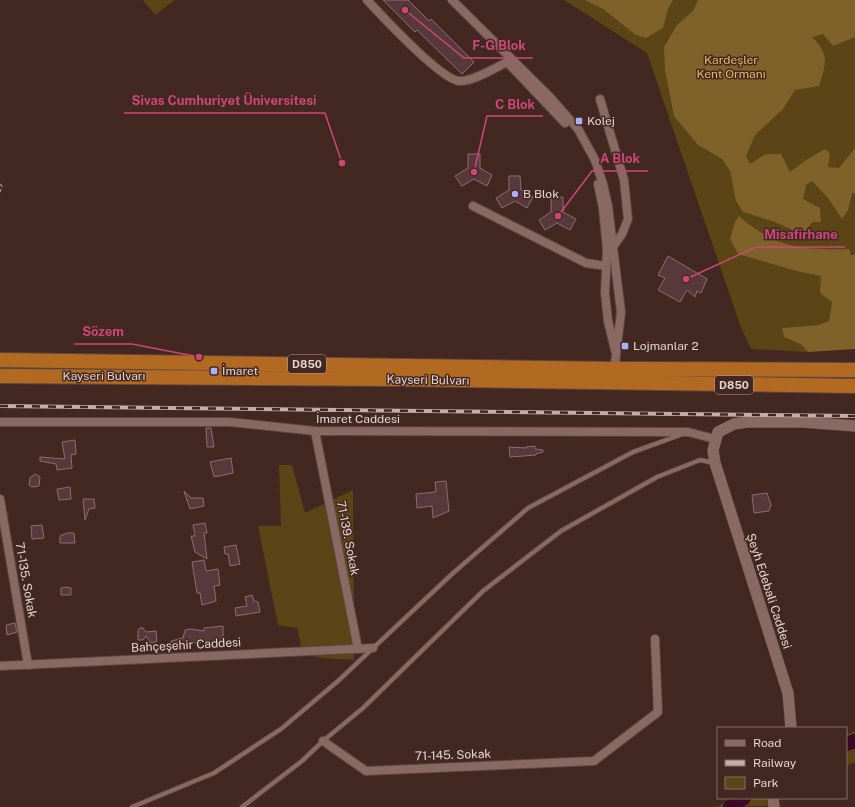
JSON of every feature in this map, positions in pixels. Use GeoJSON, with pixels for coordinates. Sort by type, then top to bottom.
{"type":"FeatureCollection","features":[{"type":"Feature","properties":{"kind":"highway","name":"Kayseri Bulvarı"},"geometry":{"type":"LineString","coordinates":[[0,360],[615,369],[855,370]]}},
{"type":"Feature","properties":{"kind":"highway","name":"Kayseri Bulvarı"},"geometry":{"type":"LineString","coordinates":[[0,376],[397,379],[855,386]]}},
{"type":"Feature","properties":{"kind":"street"},"geometry":{"type":"LineString","coordinates":[[366,0],[388,23],[445,76],[459,81],[470,79],[507,62]]}},
{"type":"Feature","properties":{"kind":"street"},"geometry":{"type":"LineString","coordinates":[[446,0],[573,131],[591,161],[603,208],[607,250],[605,293],[608,321],[616,353]]}},
{"type":"Feature","properties":{"kind":"street"},"geometry":{"type":"LineString","coordinates":[[452,0],[549,96],[578,129],[595,160],[608,206],[621,312],[615,369],[612,383]]}},
{"type":"Feature","properties":{"kind":"street"},"geometry":{"type":"LineString","coordinates":[[600,99],[624,180],[628,219],[622,234],[613,247]]}},
{"type":"Feature","properties":{"kind":"street"},"geometry":{"type":"LineString","coordinates":[[473,206],[586,263],[606,266]]}},
{"type":"Feature","properties":{"kind":"street","name":"İmaret Caddesi"},"geometry":{"type":"LineString","coordinates":[[0,422],[230,422],[314,431],[688,432],[715,439]]}},
{"type":"Feature","properties":{"kind":"street"},"geometry":{"type":"LineString","coordinates":[[715,439],[718,432],[725,428],[734,424],[747,422],[802,422],[855,426]]}},
{"type":"Feature","properties":{"kind":"street","name":"71-139. Sokak"},"geometry":{"type":"LineString","coordinates":[[314,431],[358,649]]}},
{"type":"Feature","properties":{"kind":"street","name":"Şeyh Edebali Caddesi"},"geometry":{"type":"LineString","coordinates":[[715,439],[712,450],[715,463],[788,693],[791,727]]}},
{"type":"Feature","properties":{"kind":"street","name":"71-135. Sokak"},"geometry":{"type":"LineString","coordinates":[[0,499],[28,665]]}},
{"type":"Feature","properties":{"kind":"street","name":"71-145. Sokak"},"geometry":{"type":"LineString","coordinates":[[323,741],[366,771],[594,761],[658,712],[655,639]]}},
{"type":"Feature","properties":{"kind":"street","name":"Bahçeşehir Caddesi"},"geometry":{"type":"LineString","coordinates":[[0,666],[373,648]]}},
{"type":"Feature","properties":{"kind":"lane"},"geometry":{"type":"LineString","coordinates":[[132,807],[214,773],[274,734],[338,681],[452,574],[528,508],[633,452],[688,432]]}},
{"type":"Feature","properties":{"kind":"lane"},"geometry":{"type":"LineString","coordinates":[[242,807],[302,761],[323,741],[363,708],[483,591],[561,531],[658,476],[700,460],[715,463]]}},
{"type":"Feature","properties":{"kind":"path"},"geometry":{"type":"LineString","coordinates":[[0,184],[2,186],[0,192]]}},
{"type":"Feature","properties":{"kind":"green space"},"geometry":{"type":"Polygon","coordinates":[[[143,0],[175,0],[155,15],[143,0]]]}},
{"type":"Feature","properties":{"kind":"green space"},"geometry":{"type":"Polygon","coordinates":[[[564,0],[855,0],[855,254],[798,248],[765,237],[739,216],[800,272],[821,276],[832,302],[829,321],[818,325],[782,328],[784,337],[802,345],[808,352],[751,349],[740,325],[647,53],[564,0]]]}},
{"type":"Feature","properties":{"kind":"green space"},"geometry":{"type":"Polygon","coordinates":[[[585,0],[673,0],[668,9],[663,28],[646,38],[636,35],[603,9],[585,0]]]}},
{"type":"Feature","properties":{"kind":"green space","name":"Kardeşler Kent Ormanı"},"geometry":{"type":"Polygon","coordinates":[[[698,0],[855,0],[855,37],[833,46],[823,34],[812,37],[822,49],[825,60],[819,86],[795,90],[783,109],[755,135],[746,156],[750,164],[766,154],[781,154],[790,172],[806,160],[825,149],[830,153],[828,167],[839,168],[855,148],[855,193],[852,193],[848,210],[842,219],[828,198],[812,181],[806,185],[803,199],[820,208],[821,222],[812,222],[803,235],[775,222],[743,212],[736,201],[730,171],[722,159],[698,145],[674,116],[665,70],[664,47],[677,25],[693,11],[698,0]]]}},
{"type":"Feature","properties":{"kind":"green space"},"geometry":{"type":"Polygon","coordinates":[[[739,216],[752,227],[777,241],[790,245],[817,249],[849,249],[851,255],[855,254],[855,349],[808,352],[802,345],[784,337],[782,328],[818,325],[829,321],[832,302],[820,293],[821,276],[800,272],[738,254],[730,239],[735,222],[739,216]]]}},
{"type":"Feature","properties":{"kind":"green space"},"geometry":{"type":"Polygon","coordinates":[[[279,465],[292,465],[305,513],[353,490],[354,660],[322,658],[303,654],[297,628],[278,625],[258,526],[281,526],[279,465]]]}},
{"type":"Feature","properties":{"kind":"green space"},"geometry":{"type":"Polygon","coordinates":[[[855,731],[855,762],[847,766],[847,735],[855,731]]]}},
{"type":"Feature","properties":{"kind":"green space"},"geometry":{"type":"Polygon","coordinates":[[[730,799],[766,799],[768,806],[717,807],[730,799]]]}},
{"type":"Feature","properties":{"kind":"building"},"geometry":{"type":"Polygon","coordinates":[[[383,0],[408,0],[429,21],[431,19],[474,62],[462,74],[417,30],[415,32],[383,0]]]}},
{"type":"Feature","properties":{"kind":"building"},"geometry":{"type":"Polygon","coordinates":[[[468,154],[480,154],[480,168],[492,175],[487,186],[474,179],[462,186],[455,176],[468,168],[468,154]]]}},
{"type":"Feature","properties":{"kind":"building","name":"B Blok"},"geometry":{"type":"Polygon","coordinates":[[[509,176],[520,176],[521,190],[533,197],[527,208],[515,201],[502,208],[496,198],[509,190],[509,176]]]}},
{"type":"Feature","properties":{"kind":"building"},"geometry":{"type":"Polygon","coordinates":[[[563,197],[563,212],[576,219],[570,230],[557,223],[545,230],[539,220],[551,212],[551,198],[563,197]]]}},
{"type":"Feature","properties":{"kind":"building"},"geometry":{"type":"Polygon","coordinates":[[[668,256],[707,279],[701,293],[697,291],[695,297],[687,290],[680,302],[658,290],[665,278],[658,275],[668,256]]]}},
{"type":"Feature","properties":{"kind":"building"},"geometry":{"type":"Polygon","coordinates":[[[206,428],[211,428],[214,447],[207,447],[206,428]]]}},
{"type":"Feature","properties":{"kind":"building"},"geometry":{"type":"Polygon","coordinates":[[[75,440],[76,454],[71,455],[72,468],[57,470],[56,464],[40,461],[40,457],[65,459],[62,442],[75,440]]]}},
{"type":"Feature","properties":{"kind":"building"},"geometry":{"type":"Polygon","coordinates":[[[535,446],[535,449],[543,450],[543,452],[536,455],[510,457],[509,447],[526,448],[535,446]]]}},
{"type":"Feature","properties":{"kind":"building"},"geometry":{"type":"Polygon","coordinates":[[[231,458],[233,473],[214,477],[210,462],[231,458]]]}},
{"type":"Feature","properties":{"kind":"building"},"geometry":{"type":"Polygon","coordinates":[[[35,474],[40,477],[39,486],[32,487],[29,485],[30,478],[35,474]]]}},
{"type":"Feature","properties":{"kind":"building"},"geometry":{"type":"Polygon","coordinates":[[[446,481],[449,511],[433,518],[432,506],[417,508],[416,494],[436,492],[435,482],[446,481]]]}},
{"type":"Feature","properties":{"kind":"building"},"geometry":{"type":"Polygon","coordinates":[[[70,487],[71,499],[59,500],[57,489],[70,487]]]}},
{"type":"Feature","properties":{"kind":"building"},"geometry":{"type":"Polygon","coordinates":[[[184,491],[191,498],[203,498],[204,506],[190,509],[184,491]]]}},
{"type":"Feature","properties":{"kind":"building"},"geometry":{"type":"Polygon","coordinates":[[[767,493],[771,505],[769,511],[754,513],[752,495],[767,493]]]}},
{"type":"Feature","properties":{"kind":"building"},"geometry":{"type":"Polygon","coordinates":[[[83,499],[94,499],[95,508],[89,509],[85,520],[83,499]]]}},
{"type":"Feature","properties":{"kind":"building"},"geometry":{"type":"Polygon","coordinates":[[[205,523],[207,533],[204,533],[207,559],[195,552],[191,536],[195,536],[193,525],[205,523]]]}},
{"type":"Feature","properties":{"kind":"building"},"geometry":{"type":"Polygon","coordinates":[[[42,525],[44,538],[32,539],[31,526],[42,525]]]}},
{"type":"Feature","properties":{"kind":"building"},"geometry":{"type":"Polygon","coordinates":[[[67,533],[74,533],[75,543],[60,543],[60,536],[67,533]]]}},
{"type":"Feature","properties":{"kind":"building"},"geometry":{"type":"Polygon","coordinates":[[[236,545],[240,564],[230,566],[228,554],[225,554],[224,547],[236,545]]]}},
{"type":"Feature","properties":{"kind":"building"},"geometry":{"type":"Polygon","coordinates":[[[204,560],[206,571],[218,569],[220,585],[214,586],[216,601],[202,605],[200,593],[197,593],[192,562],[204,560]]]}},
{"type":"Feature","properties":{"kind":"building"},"geometry":{"type":"Polygon","coordinates":[[[61,588],[71,588],[71,595],[61,595],[61,588]]]}},
{"type":"Feature","properties":{"kind":"building"},"geometry":{"type":"Polygon","coordinates":[[[252,595],[254,601],[258,602],[260,612],[236,616],[235,608],[247,606],[245,597],[252,595]]]}},
{"type":"Feature","properties":{"kind":"building"},"geometry":{"type":"Polygon","coordinates":[[[15,623],[17,632],[7,635],[6,625],[15,623]]]}},
{"type":"Feature","properties":{"kind":"building"},"geometry":{"type":"Polygon","coordinates":[[[223,626],[223,642],[171,643],[171,641],[183,638],[185,630],[191,629],[204,631],[204,628],[223,626]]]}},
{"type":"Feature","properties":{"kind":"building"},"geometry":{"type":"Polygon","coordinates":[[[143,628],[146,632],[156,631],[157,641],[151,643],[146,636],[143,640],[138,640],[138,630],[143,628]]]}},
{"type":"Feature","properties":{"kind":"waterway"},"geometry":{"type":"LineString","coordinates":[[847,744],[855,741]]}},
{"type":"Feature","properties":{"kind":"waterway"},"geometry":{"type":"LineString","coordinates":[[730,807],[742,799]]}},
{"type":"Feature","properties":{"kind":"railway"},"geometry":{"type":"LineString","coordinates":[[0,406],[855,416]]}},
{"type":"Feature","properties":{"kind":"place","name":"F-G Blok"},"geometry":{"type":"Point","coordinates":[405,10]}},
{"type":"Feature","properties":{"kind":"place","name":"Kolej"},"geometry":{"type":"Point","coordinates":[579,121]}},
{"type":"Feature","properties":{"kind":"place","name":"Sivas Cumhuriyet Üniversitesi"},"geometry":{"type":"Point","coordinates":[342,163]}},
{"type":"Feature","properties":{"kind":"place","name":"C Blok"},"geometry":{"type":"Point","coordinates":[474,172]}},
{"type":"Feature","properties":{"kind":"place","name":"B Blok"},"geometry":{"type":"Point","coordinates":[515,194]}},
{"type":"Feature","properties":{"kind":"place","name":"A Blok"},"geometry":{"type":"Point","coordinates":[558,216]}},
{"type":"Feature","properties":{"kind":"place","name":"Misafirhane"},"geometry":{"type":"Point","coordinates":[686,279]}},
{"type":"Feature","properties":{"kind":"place","name":"Lojmanlar 2"},"geometry":{"type":"Point","coordinates":[625,346]}},
{"type":"Feature","properties":{"kind":"place","name":"Sözem"},"geometry":{"type":"Point","coordinates":[199,357]}},
{"type":"Feature","properties":{"kind":"place","name":"İmaret"},"geometry":{"type":"Point","coordinates":[214,371]}}]}
